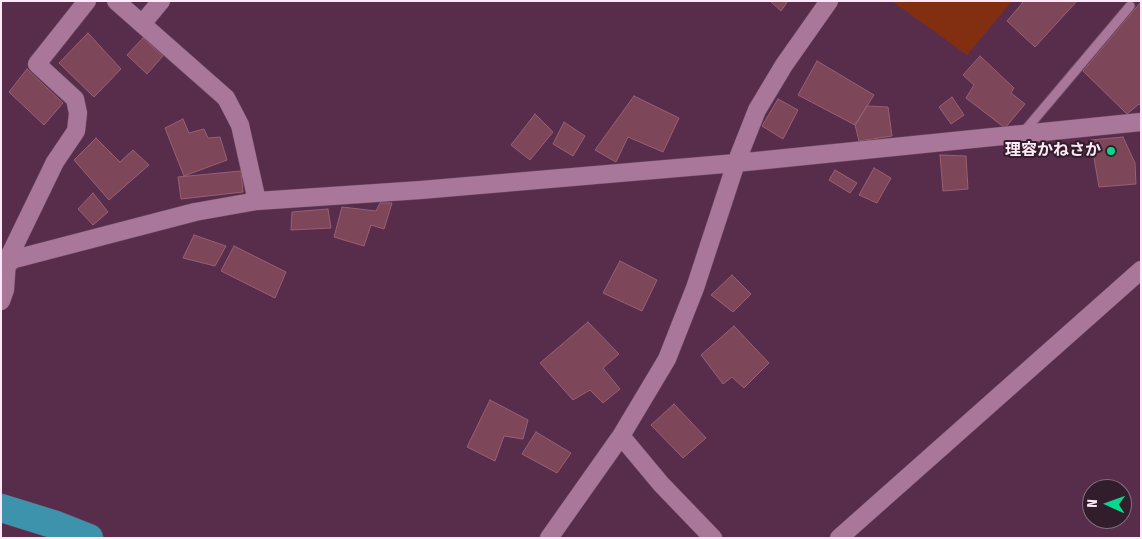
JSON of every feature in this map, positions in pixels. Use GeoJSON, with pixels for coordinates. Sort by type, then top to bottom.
{"type":"FeatureCollection","features":[{"type":"Feature","properties":{"kind":"highway"},"geometry":{"type":"LineString","coordinates":[[1,508],[56,525],[89,538]]}},
{"type":"Feature","properties":{"kind":"street"},"geometry":{"type":"LineString","coordinates":[[1,301],[5,290],[4,262],[55,162],[76,131],[78,113],[75,99],[37,64],[87,1]]}},
{"type":"Feature","properties":{"kind":"street"},"geometry":{"type":"LineString","coordinates":[[116,1],[226,98],[240,125],[257,201]]}},
{"type":"Feature","properties":{"kind":"street"},"geometry":{"type":"LineString","coordinates":[[142,24],[161,1]]}},
{"type":"Feature","properties":{"kind":"street"},"geometry":{"type":"LineString","coordinates":[[549,538],[621,436],[668,359],[695,288],[736,163],[757,110],[784,65],[829,1]]}},
{"type":"Feature","properties":{"kind":"street"},"geometry":{"type":"LineString","coordinates":[[4,262],[195,212],[257,201],[420,190],[736,163],[1141,122]]}},
{"type":"Feature","properties":{"kind":"street"},"geometry":{"type":"LineString","coordinates":[[839,538],[1141,270]]}},
{"type":"Feature","properties":{"kind":"street"},"geometry":{"type":"LineString","coordinates":[[621,436],[661,484],[713,538]]}},
{"type":"Feature","properties":{"kind":"lane"},"geometry":{"type":"LineString","coordinates":[[1021,134],[1130,6]]}},
{"type":"Feature","properties":{"kind":"shaded area"},"geometry":{"type":"Polygon","coordinates":[[[892,1],[1012,1],[967,55],[892,1]]]}},
{"type":"Feature","properties":{"kind":"building"},"geometry":{"type":"Polygon","coordinates":[[[770,1],[788,1],[781,11],[770,1]]]}},
{"type":"Feature","properties":{"kind":"building"},"geometry":{"type":"Polygon","coordinates":[[[1024,1],[1077,1],[1035,47],[1007,21],[1024,1]]]}},
{"type":"Feature","properties":{"kind":"building"},"geometry":{"type":"Polygon","coordinates":[[[1141,2],[1141,105],[1139,104],[1127,114],[1083,71],[1141,2]]]}},
{"type":"Feature","properties":{"kind":"building"},"geometry":{"type":"Polygon","coordinates":[[[88,33],[121,69],[94,97],[59,63],[88,33]]]}},
{"type":"Feature","properties":{"kind":"building"},"geometry":{"type":"Polygon","coordinates":[[[143,38],[163,56],[147,74],[127,55],[143,38]]]}},
{"type":"Feature","properties":{"kind":"building"},"geometry":{"type":"Polygon","coordinates":[[[980,56],[1014,88],[1011,93],[1025,104],[1005,128],[966,98],[974,85],[963,75],[980,56]]]}},
{"type":"Feature","properties":{"kind":"building"},"geometry":{"type":"Polygon","coordinates":[[[817,61],[874,95],[855,125],[798,95],[817,61]]]}},
{"type":"Feature","properties":{"kind":"building"},"geometry":{"type":"Polygon","coordinates":[[[27,69],[63,103],[44,125],[9,92],[27,69]]]}},
{"type":"Feature","properties":{"kind":"building"},"geometry":{"type":"Polygon","coordinates":[[[634,96],[679,118],[663,152],[628,137],[616,162],[595,150],[634,96]]]}},
{"type":"Feature","properties":{"kind":"building"},"geometry":{"type":"Polygon","coordinates":[[[952,97],[964,115],[951,124],[939,107],[952,97]]]}},
{"type":"Feature","properties":{"kind":"building"},"geometry":{"type":"Polygon","coordinates":[[[778,99],[798,110],[783,139],[762,126],[778,99]]]}},
{"type":"Feature","properties":{"kind":"building"},"geometry":{"type":"Polygon","coordinates":[[[867,106],[888,107],[892,136],[859,141],[855,125],[867,106]]]}},
{"type":"Feature","properties":{"kind":"building"},"geometry":{"type":"Polygon","coordinates":[[[535,114],[553,132],[530,160],[511,145],[535,114]]]}},
{"type":"Feature","properties":{"kind":"building"},"geometry":{"type":"Polygon","coordinates":[[[183,119],[189,133],[204,129],[208,138],[220,137],[227,160],[184,176],[165,128],[183,119]]]}},
{"type":"Feature","properties":{"kind":"building"},"geometry":{"type":"Polygon","coordinates":[[[564,122],[585,136],[573,156],[553,144],[564,122]]]}},
{"type":"Feature","properties":{"kind":"building","name":"理容かねさか"},"geometry":{"type":"Polygon","coordinates":[[[1123,137],[1135,163],[1136,184],[1099,187],[1091,140],[1123,137]]]}},
{"type":"Feature","properties":{"kind":"building"},"geometry":{"type":"Polygon","coordinates":[[[96,138],[120,162],[133,150],[149,165],[109,200],[74,160],[96,138]]]}},
{"type":"Feature","properties":{"kind":"building"},"geometry":{"type":"Polygon","coordinates":[[[940,155],[966,156],[968,189],[943,191],[940,155]]]}},
{"type":"Feature","properties":{"kind":"building"},"geometry":{"type":"Polygon","coordinates":[[[874,168],[891,178],[877,203],[859,195],[874,168]]]}},
{"type":"Feature","properties":{"kind":"building"},"geometry":{"type":"Polygon","coordinates":[[[835,170],[857,183],[850,193],[829,180],[835,170]]]}},
{"type":"Feature","properties":{"kind":"building"},"geometry":{"type":"Polygon","coordinates":[[[241,171],[243,192],[181,199],[178,177],[241,171]]]}},
{"type":"Feature","properties":{"kind":"building"},"geometry":{"type":"Polygon","coordinates":[[[93,193],[108,212],[93,225],[78,209],[93,193]]]}},
{"type":"Feature","properties":{"kind":"building"},"geometry":{"type":"Polygon","coordinates":[[[380,203],[392,203],[384,229],[371,225],[364,246],[334,237],[342,207],[376,211],[380,203]]]}},
{"type":"Feature","properties":{"kind":"building"},"geometry":{"type":"Polygon","coordinates":[[[328,209],[331,228],[291,230],[292,212],[328,209]]]}},
{"type":"Feature","properties":{"kind":"building"},"geometry":{"type":"Polygon","coordinates":[[[194,235],[226,246],[215,266],[183,258],[194,235]]]}},
{"type":"Feature","properties":{"kind":"building"},"geometry":{"type":"Polygon","coordinates":[[[234,246],[286,272],[275,298],[221,271],[234,246]]]}},
{"type":"Feature","properties":{"kind":"building"},"geometry":{"type":"Polygon","coordinates":[[[620,261],[657,280],[642,311],[603,293],[620,261]]]}},
{"type":"Feature","properties":{"kind":"building"},"geometry":{"type":"Polygon","coordinates":[[[732,275],[751,294],[733,312],[711,295],[732,275]]]}},
{"type":"Feature","properties":{"kind":"building"},"geometry":{"type":"Polygon","coordinates":[[[588,322],[619,354],[603,368],[620,389],[603,403],[590,390],[573,400],[540,363],[588,322]]]}},
{"type":"Feature","properties":{"kind":"building"},"geometry":{"type":"Polygon","coordinates":[[[734,326],[769,363],[744,388],[732,377],[723,384],[701,355],[734,326]]]}},
{"type":"Feature","properties":{"kind":"building"},"geometry":{"type":"Polygon","coordinates":[[[490,400],[528,420],[523,439],[504,436],[495,461],[467,447],[490,400]]]}},
{"type":"Feature","properties":{"kind":"building"},"geometry":{"type":"Polygon","coordinates":[[[674,404],[706,438],[683,458],[651,425],[674,404]]]}},
{"type":"Feature","properties":{"kind":"building"},"geometry":{"type":"Polygon","coordinates":[[[536,432],[571,453],[557,473],[522,454],[536,432]]]}},
{"type":"Feature","properties":{"kind":"place","name":"理容かねさか"},"geometry":{"type":"Point","coordinates":[1111,151]}}]}
